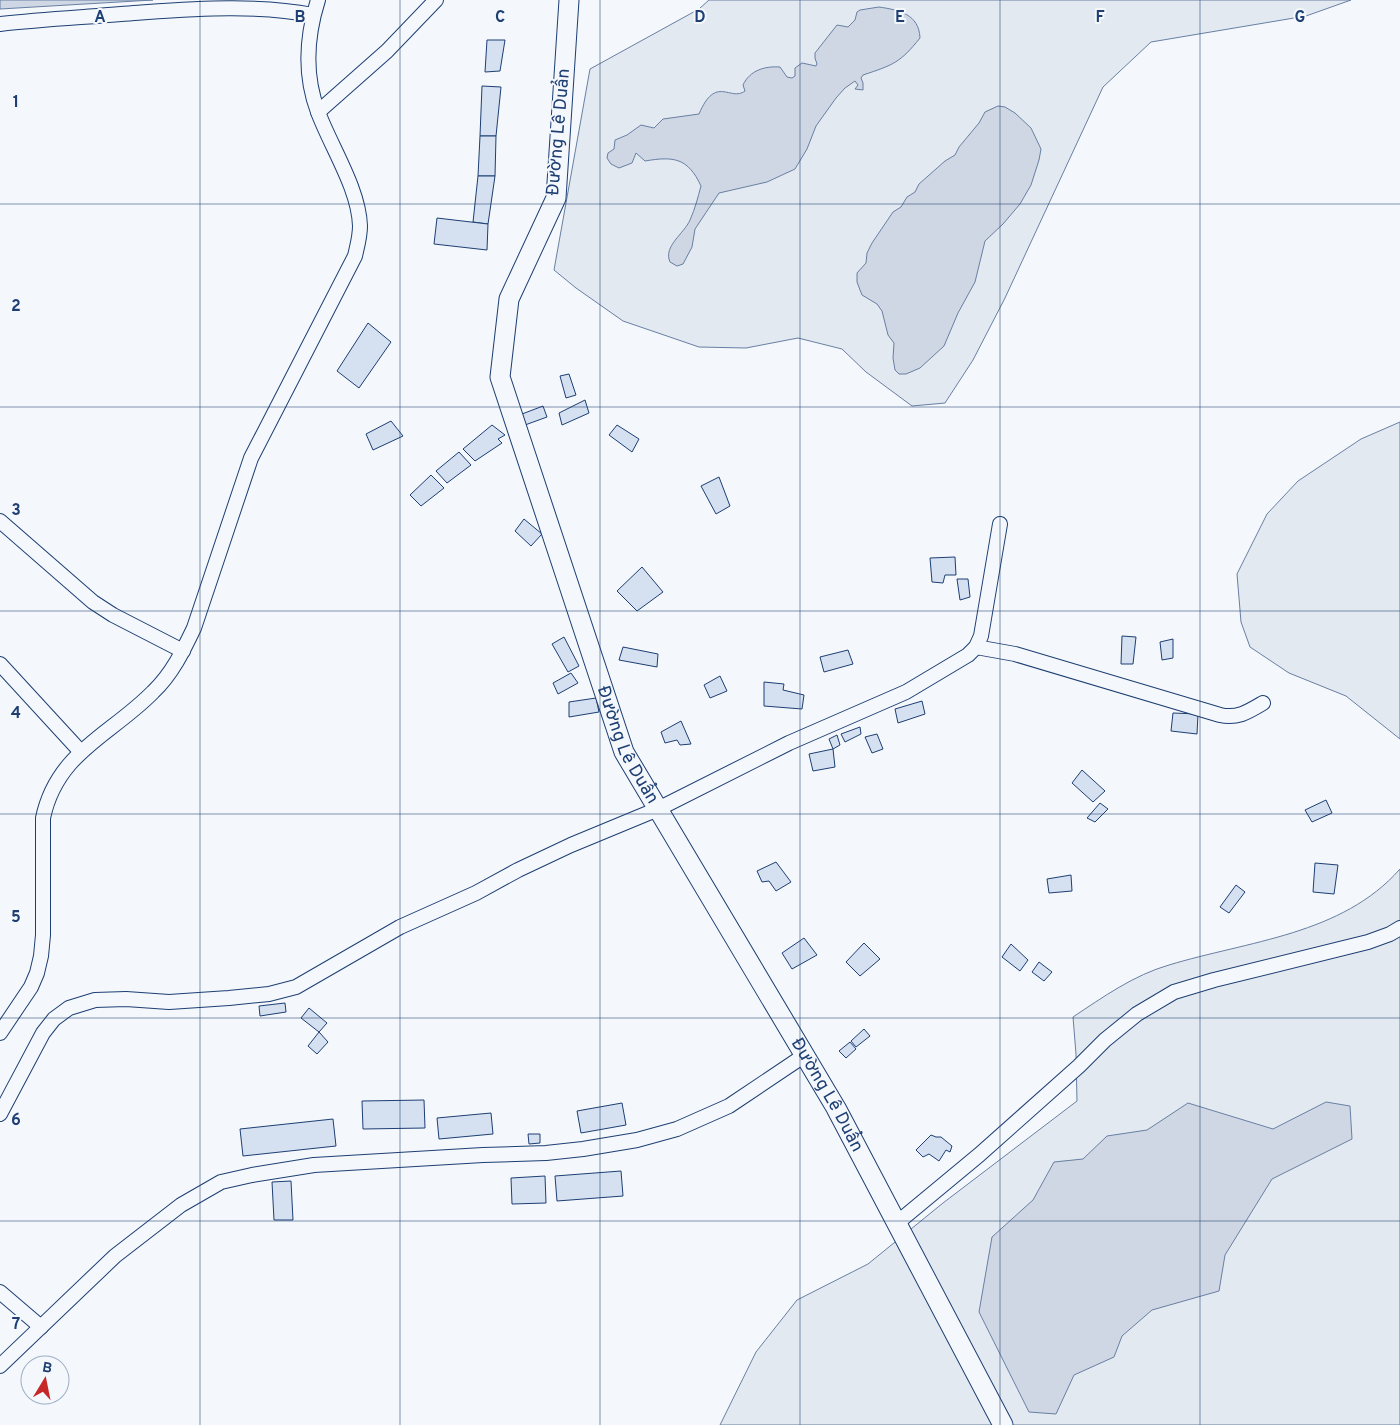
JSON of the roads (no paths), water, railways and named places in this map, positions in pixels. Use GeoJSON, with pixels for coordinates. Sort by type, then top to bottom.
{"type":"FeatureCollection","features":[{"type":"Feature","properties":{"kind":"main road","name":"Đường Lê Duẩn"},"geometry":{"type":"LineString","coordinates":[[569,0],[556,198],[508,299],[500,377],[624,752],[836,1108],[1003,1425]]}},
{"type":"Feature","properties":{"kind":"street"},"geometry":{"type":"LineString","coordinates":[[0,1033],[31,987],[41,956],[43,935],[43,818],[46,804],[55,785],[80,751],[154,691],[169,674],[183,651],[194,628],[251,458],[355,256],[360,226],[358,211],[336,151],[318,112],[310,84],[307,64],[308,42],[318,0]]}},
{"type":"Feature","properties":{"kind":"street"},"geometry":{"type":"LineString","coordinates":[[318,112],[387,51],[436,0]]}},
{"type":"Feature","properties":{"kind":"street"},"geometry":{"type":"LineString","coordinates":[[0,24],[202,8],[258,8],[314,16]]}},
{"type":"Feature","properties":{"kind":"street"},"geometry":{"type":"LineString","coordinates":[[0,522],[92,602],[183,651]]}},
{"type":"Feature","properties":{"kind":"street"},"geometry":{"type":"LineString","coordinates":[[0,1114],[43,1033],[54,1019],[70,1008],[95,1000],[126,999],[169,1002],[269,994],[296,987],[400,926],[476,893],[518,870],[571,845],[658,808],[789,742],[906,692],[968,655],[976,648],[985,615],[1000,524]]}},
{"type":"Feature","properties":{"kind":"street"},"geometry":{"type":"LineString","coordinates":[[976,648],[1016,654],[1220,716],[1234,717],[1242,715],[1263,704]]}},
{"type":"Feature","properties":{"kind":"street"},"geometry":{"type":"LineString","coordinates":[[0,664],[80,751]]}},
{"type":"Feature","properties":{"kind":"street"},"geometry":{"type":"LineString","coordinates":[[897,1223],[993,1142],[1079,1066],[1105,1040],[1137,1014],[1174,992],[1224,977],[1368,942],[1400,928]]}},
{"type":"Feature","properties":{"kind":"street"},"geometry":{"type":"LineString","coordinates":[[0,1366],[116,1256],[181,1204],[221,1182],[314,1165],[483,1155],[546,1154],[583,1150],[637,1140],[677,1128],[729,1106],[805,1055]]}},
{"type":"Feature","properties":{"kind":"street"},"geometry":{"type":"LineString","coordinates":[[0,1292],[41,1327]]}}]}
